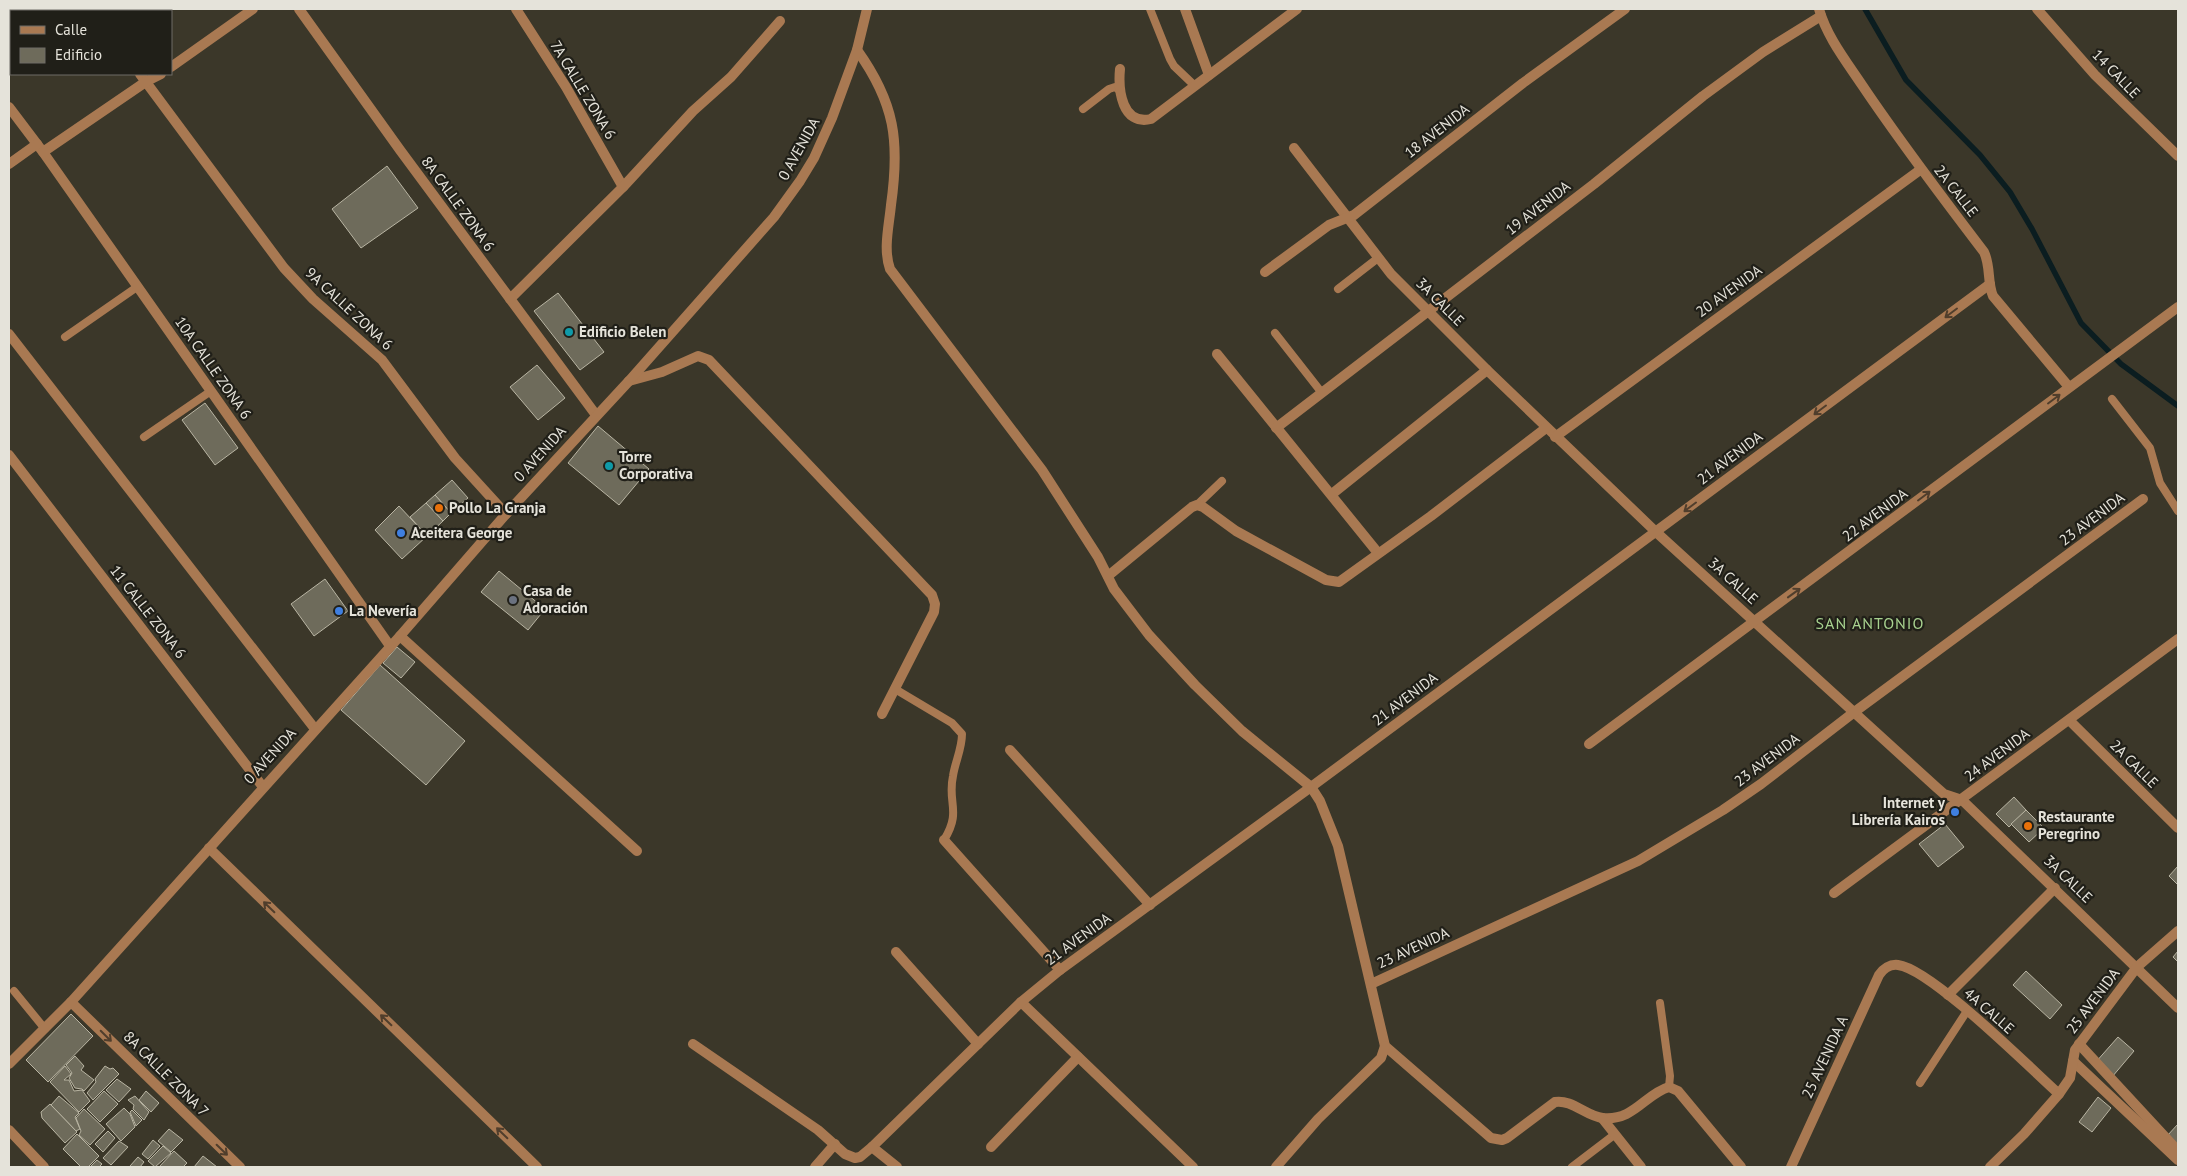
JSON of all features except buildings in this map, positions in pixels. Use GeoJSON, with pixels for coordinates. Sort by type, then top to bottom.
{"type":"FeatureCollection","features":[{"type":"Feature","properties":{"kind":"street"},"geometry":{"type":"LineString","coordinates":[[172,66],[253,9]]}},
{"type":"Feature","properties":{"kind":"street","name":"8A CALLE ZONA 6"},"geometry":{"type":"LineString","coordinates":[[299,9],[596,415]]}},
{"type":"Feature","properties":{"kind":"street","name":"7A CALLE ZONA 6"},"geometry":{"type":"LineString","coordinates":[[516,9],[566,87],[623,187]]}},
{"type":"Feature","properties":{"kind":"street","name":"0 AVENIDA"},"geometry":{"type":"LineString","coordinates":[[9,1064],[71,1002],[262,787],[400,636],[506,514],[629,381],[774,218],[814,158],[832,118],[857,50],[867,9]]}},
{"type":"Feature","properties":{"kind":"street","name":"0 AVENIDA"},"geometry":{"type":"LineString","coordinates":[[862,32],[872,9]]}},
{"type":"Feature","properties":{"kind":"street"},"geometry":{"type":"LineString","coordinates":[[1185,9],[1209,75]]}},
{"type":"Feature","properties":{"kind":"street"},"geometry":{"type":"LineString","coordinates":[[1120,69],[1120,91],[1129,114],[1137,120],[1143,121],[1159,115],[1298,9]]}},
{"type":"Feature","properties":{"kind":"street","name":"18 AVENIDA"},"geometry":{"type":"LineString","coordinates":[[1265,272],[1329,225],[1354,215],[1523,83],[1625,9]]}},
{"type":"Feature","properties":{"kind":"street","name":"14 CALLE"},"geometry":{"type":"LineString","coordinates":[[2037,9],[2095,75],[2178,156]]}},
{"type":"Feature","properties":{"kind":"street","name":"2A CALLE"},"geometry":{"type":"LineString","coordinates":[[1820,12],[1834,42],[1920,170],[1984,252],[1989,262],[1990,284],[1993,296],[2069,387]]}},
{"type":"Feature","properties":{"kind":"street","name":"19 AVENIDA"},"geometry":{"type":"LineString","coordinates":[[1276,428],[1594,184],[1703,96],[1820,12]]}},
{"type":"Feature","properties":{"kind":"street"},"geometry":{"type":"LineString","coordinates":[[510,299],[623,187],[693,111],[731,77],[780,21]]}},
{"type":"Feature","properties":{"kind":"street"},"geometry":{"type":"LineString","coordinates":[[857,50],[882,90],[891,115],[895,181],[887,242],[887,262],[890,269],[1042,470],[1108,576],[1114,589],[1149,636],[1242,731],[1311,787],[1320,801],[1338,846],[1385,1046],[1381,1058],[1318,1119],[1276,1167]]}},
{"type":"Feature","properties":{"kind":"street"},"geometry":{"type":"LineString","coordinates":[[43,152],[144,77]]}},
{"type":"Feature","properties":{"kind":"street","name":"9A CALLE ZONA 6"},"geometry":{"type":"LineString","coordinates":[[144,77],[284,268],[313,299],[382,360],[455,458],[506,514]]}},
{"type":"Feature","properties":{"kind":"street","name":"10A CALLE ZONA 6"},"geometry":{"type":"LineString","coordinates":[[9,107],[43,152],[390,646]]}},
{"type":"Feature","properties":{"kind":"street"},"geometry":{"type":"LineString","coordinates":[[9,164],[36,144]]}},
{"type":"Feature","properties":{"kind":"street","name":"3A CALLE"},"geometry":{"type":"LineString","coordinates":[[1294,148],[1349,216],[1391,274],[1555,437],[1656,532],[1940,791],[1962,800],[2178,1008]]}},
{"type":"Feature","properties":{"kind":"street","name":"20 AVENIDA"},"geometry":{"type":"LineString","coordinates":[[1555,437],[1920,170]]}},
{"type":"Feature","properties":{"kind":"street","name":"21 AVENIDA"},"geometry":{"type":"LineString","coordinates":[[835,1144],[845,1154],[855,1158],[860,1156],[872,1147],[1021,1002],[1060,970],[1311,787],[1990,284]]}},
{"type":"Feature","properties":{"kind":"street","name":"22 AVENIDA"},"geometry":{"type":"LineString","coordinates":[[1589,744],[2178,308]]}},
{"type":"Feature","properties":{"kind":"street"},"geometry":{"type":"LineString","coordinates":[[9,334],[315,729]]}},
{"type":"Feature","properties":{"kind":"street"},"geometry":{"type":"LineString","coordinates":[[1217,354],[1378,553]]}},
{"type":"Feature","properties":{"kind":"street"},"geometry":{"type":"LineString","coordinates":[[629,381],[662,372],[698,356],[710,360],[932,595],[936,604],[934,612],[882,714]]}},
{"type":"Feature","properties":{"kind":"street"},"geometry":{"type":"LineString","coordinates":[[1332,494],[1487,370]]}},
{"type":"Feature","properties":{"kind":"street"},"geometry":{"type":"LineString","coordinates":[[1108,576],[1192,507],[1197,505],[1203,507],[1246,536],[1315,574],[1334,582],[1345,579],[1546,428]]}},
{"type":"Feature","properties":{"kind":"street","name":"11 CALLE ZONA 6"},"geometry":{"type":"LineString","coordinates":[[9,455],[262,787]]}},
{"type":"Feature","properties":{"kind":"street","name":"23 AVENIDA"},"geometry":{"type":"LineString","coordinates":[[1371,984],[1638,861],[1731,805],[2143,499]]}},
{"type":"Feature","properties":{"kind":"street"},"geometry":{"type":"LineString","coordinates":[[400,636],[637,851]]}},
{"type":"Feature","properties":{"kind":"street","name":"24 AVENIDA"},"geometry":{"type":"LineString","coordinates":[[1834,893],[2177,642]]}},
{"type":"Feature","properties":{"kind":"street","name":"2A CALLE"},"geometry":{"type":"LineString","coordinates":[[2069,720],[2178,828]]}},
{"type":"Feature","properties":{"kind":"street"},"geometry":{"type":"LineString","coordinates":[[1010,750],[1150,905]]}},
{"type":"Feature","properties":{"kind":"street"},"geometry":{"type":"LineString","coordinates":[[944,840],[1060,970]]}},
{"type":"Feature","properties":{"kind":"street"},"geometry":{"type":"LineString","coordinates":[[209,848],[537,1167]]}},
{"type":"Feature","properties":{"kind":"street"},"geometry":{"type":"LineString","coordinates":[[1948,995],[2055,888]]}},
{"type":"Feature","properties":{"kind":"street","name":"25 AVENIDA"},"geometry":{"type":"LineString","coordinates":[[1990,1167],[2024,1134],[2070,1078],[2079,1044],[2137,967],[2178,931]]}},
{"type":"Feature","properties":{"kind":"street"},"geometry":{"type":"LineString","coordinates":[[896,952],[978,1044]]}},
{"type":"Feature","properties":{"kind":"street","name":"4A CALLE"},"geometry":{"type":"LineString","coordinates":[[1892,965],[1903,966],[1913,970],[1948,995],[2058,1094]]}},
{"type":"Feature","properties":{"kind":"street","name":"25 AVENIDA A"},"geometry":{"type":"LineString","coordinates":[[1791,1167],[1879,975],[1892,965]]}},
{"type":"Feature","properties":{"kind":"street","name":"8A CALLE ZONA 7"},"geometry":{"type":"LineString","coordinates":[[71,1002],[240,1167]]}},
{"type":"Feature","properties":{"kind":"street"},"geometry":{"type":"LineString","coordinates":[[1021,1002],[1193,1167]]}},
{"type":"Feature","properties":{"kind":"street"},"geometry":{"type":"LineString","coordinates":[[693,1044],[818,1130],[835,1144],[815,1167]]}},
{"type":"Feature","properties":{"kind":"street"},"geometry":{"type":"LineString","coordinates":[[2079,1044],[2178,1151]]}},
{"type":"Feature","properties":{"kind":"street"},"geometry":{"type":"LineString","coordinates":[[1385,1046],[1491,1138],[1502,1140],[1507,1138],[1551,1105],[1560,1102],[1602,1118],[1628,1113],[1663,1089],[1669,1087],[1678,1091],[1741,1167]]}},
{"type":"Feature","properties":{"kind":"street"},"geometry":{"type":"LineString","coordinates":[[991,1147],[1078,1057]]}},
{"type":"Feature","properties":{"kind":"street"},"geometry":{"type":"LineString","coordinates":[[2073,1061],[2178,1160]]}},
{"type":"Feature","properties":{"kind":"street"},"geometry":{"type":"LineString","coordinates":[[1602,1118],[1641,1167]]}},
{"type":"Feature","properties":{"kind":"street"},"geometry":{"type":"LineString","coordinates":[[9,1130],[44,1167]]}},
{"type":"Feature","properties":{"kind":"street"},"geometry":{"type":"LineString","coordinates":[[872,1147],[897,1167]]}},
{"type":"Feature","properties":{"kind":"lane"},"geometry":{"type":"LineString","coordinates":[[1150,9],[1170,59],[1195,86]]}},
{"type":"Feature","properties":{"kind":"lane"},"geometry":{"type":"LineString","coordinates":[[1082,109],[1108,89],[1115,87],[1120,91]]}},
{"type":"Feature","properties":{"kind":"lane"},"geometry":{"type":"LineString","coordinates":[[1338,289],[1378,258]]}},
{"type":"Feature","properties":{"kind":"lane"},"geometry":{"type":"LineString","coordinates":[[65,337],[138,287]]}},
{"type":"Feature","properties":{"kind":"lane"},"geometry":{"type":"LineString","coordinates":[[1275,333],[1322,393]]}},
{"type":"Feature","properties":{"kind":"lane"},"geometry":{"type":"LineString","coordinates":[[144,437],[211,391]]}},
{"type":"Feature","properties":{"kind":"lane"},"geometry":{"type":"LineString","coordinates":[[2112,399],[2150,448],[2160,483],[2178,511]]}},
{"type":"Feature","properties":{"kind":"lane"},"geometry":{"type":"LineString","coordinates":[[1197,505],[1222,481]]}},
{"type":"Feature","properties":{"kind":"lane"},"geometry":{"type":"LineString","coordinates":[[895,689],[952,723],[962,734],[952,781],[954,817],[944,840]]}},
{"type":"Feature","properties":{"kind":"lane"},"geometry":{"type":"LineString","coordinates":[[14,991],[45,1028]]}},
{"type":"Feature","properties":{"kind":"lane"},"geometry":{"type":"LineString","coordinates":[[1660,1003],[1670,1076],[1669,1087]]}},
{"type":"Feature","properties":{"kind":"lane"},"geometry":{"type":"LineString","coordinates":[[1920,1083],[1967,1011]]}},
{"type":"Feature","properties":{"kind":"lane"},"geometry":{"type":"LineString","coordinates":[[1572,1167],[1614,1135]]}},
{"type":"Feature","properties":{"kind":"waterway"},"geometry":{"type":"LineString","coordinates":[[1865,9],[1906,80],[1980,155],[2010,192],[2032,229],[2081,323],[2121,364],[2178,406]]}},
{"type":"Feature","properties":{"kind":"place","name":"Edificio Belen"},"geometry":{"type":"Point","coordinates":[569,332]}},
{"type":"Feature","properties":{"kind":"place","name":"Torre Corporativa"},"geometry":{"type":"Point","coordinates":[609,466]}},
{"type":"Feature","properties":{"kind":"place","name":"Pollo La Granja"},"geometry":{"type":"Point","coordinates":[439,508]}},
{"type":"Feature","properties":{"kind":"place","name":"Aceitera George"},"geometry":{"type":"Point","coordinates":[401,533]}},
{"type":"Feature","properties":{"kind":"place","name":"Casa de Adoración"},"geometry":{"type":"Point","coordinates":[513,600]}},
{"type":"Feature","properties":{"kind":"place","name":"La Nevería"},"geometry":{"type":"Point","coordinates":[339,611]}},
{"type":"Feature","properties":{"kind":"place","name":"Internet y Librería Kairos"},"geometry":{"type":"Point","coordinates":[1955,812]}},
{"type":"Feature","properties":{"kind":"place","name":"Restaurante Peregrino"},"geometry":{"type":"Point","coordinates":[2028,826]}},
{"type":"Feature","properties":{"kind":"district","name":"SAN ANTONIO"},"geometry":{"type":"Point","coordinates":[1870,623]}}]}
